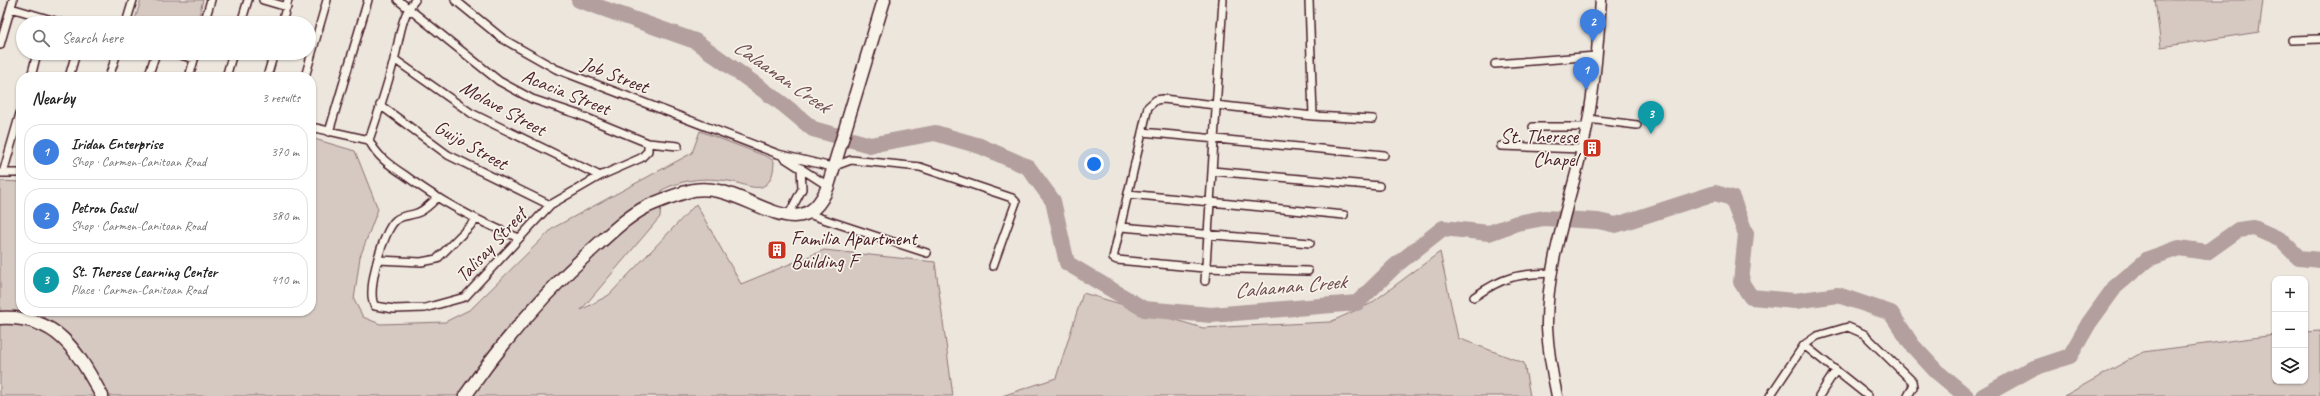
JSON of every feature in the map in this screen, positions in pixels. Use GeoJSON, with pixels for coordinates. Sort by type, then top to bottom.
{"type":"FeatureCollection","features":[{"type":"Feature","properties":{"kind":"main road"},"geometry":{"type":"LineString","coordinates":[[465,396],[493,356],[528,313],[582,258],[621,224],[646,207],[689,191],[713,189],[726,191],[771,211],[788,216],[808,214],[818,205],[828,186],[832,167],[837,155],[884,0]]}},
{"type":"Feature","properties":{"kind":"main road"},"geometry":{"type":"LineString","coordinates":[[1557,396],[1549,351],[1547,326],[1553,273],[1587,123],[1596,56],[1601,0]]}},
{"type":"Feature","properties":{"kind":"main road"},"geometry":{"type":"LineString","coordinates":[[0,318],[28,319],[62,335],[74,351],[102,396]]}},
{"type":"Feature","properties":{"kind":"street"},"geometry":{"type":"LineString","coordinates":[[0,45],[13,0]]}},
{"type":"Feature","properties":{"kind":"street"},"geometry":{"type":"LineString","coordinates":[[128,16],[132,0]]}},
{"type":"Feature","properties":{"kind":"street"},"geometry":{"type":"LineString","coordinates":[[206,16],[211,0]]}},
{"type":"Feature","properties":{"kind":"street"},"geometry":{"type":"LineString","coordinates":[[243,16],[248,0]]}},
{"type":"Feature","properties":{"kind":"street"},"geometry":{"type":"LineString","coordinates":[[263,0],[287,3],[284,16]]}},
{"type":"Feature","properties":{"kind":"street"},"geometry":{"type":"LineString","coordinates":[[316,38],[327,0]]}},
{"type":"Feature","properties":{"kind":"street"},"geometry":{"type":"LineString","coordinates":[[329,132],[368,0]]}},
{"type":"Feature","properties":{"kind":"street","name":"Acacia Street"},"geometry":{"type":"LineString","coordinates":[[398,0],[499,81],[526,96],[648,143],[678,146]]}},
{"type":"Feature","properties":{"kind":"street"},"geometry":{"type":"LineString","coordinates":[[369,140],[394,59],[401,27],[408,8],[416,0]]}},
{"type":"Feature","properties":{"kind":"street","name":"Job Street"},"geometry":{"type":"LineString","coordinates":[[455,0],[503,39],[556,69],[778,154],[832,167]]}},
{"type":"Feature","properties":{"kind":"street"},"geometry":{"type":"LineString","coordinates":[[1205,281],[1204,268],[1206,236],[1212,171],[1215,104],[1223,0]]}},
{"type":"Feature","properties":{"kind":"street"},"geometry":{"type":"LineString","coordinates":[[1309,0],[1313,116]]}},
{"type":"Feature","properties":{"kind":"street"},"geometry":{"type":"LineString","coordinates":[[11,8],[33,16]]}},
{"type":"Feature","properties":{"kind":"street"},"geometry":{"type":"LineString","coordinates":[[2292,40],[2320,39]]}},
{"type":"Feature","properties":{"kind":"street"},"geometry":{"type":"LineString","coordinates":[[1495,64],[1596,56]]}},
{"type":"Feature","properties":{"kind":"street","name":"Molave Street"},"geometry":{"type":"LineString","coordinates":[[394,59],[471,113],[600,176]]}},
{"type":"Feature","properties":{"kind":"street"},"geometry":{"type":"LineString","coordinates":[[32,72],[36,60]]}},
{"type":"Feature","properties":{"kind":"street"},"geometry":{"type":"LineString","coordinates":[[70,72],[74,60]]}},
{"type":"Feature","properties":{"kind":"street"},"geometry":{"type":"LineString","coordinates":[[111,72],[115,60]]}},
{"type":"Feature","properties":{"kind":"street"},"geometry":{"type":"LineString","coordinates":[[150,72],[154,60]]}},
{"type":"Feature","properties":{"kind":"street"},"geometry":{"type":"LineString","coordinates":[[190,72],[194,60]]}},
{"type":"Feature","properties":{"kind":"street"},"geometry":{"type":"LineString","coordinates":[[227,72],[231,60]]}},
{"type":"Feature","properties":{"kind":"street"},"geometry":{"type":"LineString","coordinates":[[268,72],[272,60]]}},
{"type":"Feature","properties":{"kind":"street"},"geometry":{"type":"LineString","coordinates":[[306,72],[310,60]]}},
{"type":"Feature","properties":{"kind":"street"},"geometry":{"type":"LineString","coordinates":[[1308,272],[1204,268],[1115,259],[1114,254],[1148,107],[1159,99],[1313,116],[1373,119]]}},
{"type":"Feature","properties":{"kind":"street","name":"Guijo Street"},"geometry":{"type":"LineString","coordinates":[[380,105],[448,155],[550,205]]}},
{"type":"Feature","properties":{"kind":"street"},"geometry":{"type":"LineString","coordinates":[[1533,127],[1587,123],[1637,124]]}},
{"type":"Feature","properties":{"kind":"street"},"geometry":{"type":"LineString","coordinates":[[16,126],[1,173],[16,174]]}},
{"type":"Feature","properties":{"kind":"street"},"geometry":{"type":"LineString","coordinates":[[316,128],[369,140],[380,157],[436,199],[476,220],[520,238]]}},
{"type":"Feature","properties":{"kind":"street"},"geometry":{"type":"LineString","coordinates":[[1142,132],[1384,155]]}},
{"type":"Feature","properties":{"kind":"street","name":"Talisay Street"},"geometry":{"type":"LineString","coordinates":[[436,199],[422,211],[395,220],[384,239],[378,260],[372,294],[372,303],[375,306],[394,309],[425,308],[465,297],[474,290],[550,205],[600,176],[642,158],[648,151],[648,143]]}},
{"type":"Feature","properties":{"kind":"street"},"geometry":{"type":"LineString","coordinates":[[1501,146],[1582,148]]}},
{"type":"Feature","properties":{"kind":"street","name":"Job Street"},"geometry":{"type":"LineString","coordinates":[[778,154],[828,186]]}},
{"type":"Feature","properties":{"kind":"street"},"geometry":{"type":"LineString","coordinates":[[832,167],[851,160],[920,167],[1012,198],[1016,202],[993,266]]}},
{"type":"Feature","properties":{"kind":"street"},"geometry":{"type":"LineString","coordinates":[[788,216],[802,189],[801,168]]}},
{"type":"Feature","properties":{"kind":"street"},"geometry":{"type":"LineString","coordinates":[[1212,171],[1379,186]]}},
{"type":"Feature","properties":{"kind":"street"},"geometry":{"type":"LineString","coordinates":[[1128,194],[1344,215]]}},
{"type":"Feature","properties":{"kind":"street"},"geometry":{"type":"LineString","coordinates":[[808,214],[927,253]]}},
{"type":"Feature","properties":{"kind":"street"},"geometry":{"type":"LineString","coordinates":[[378,260],[421,262],[437,259],[476,220]]}},
{"type":"Feature","properties":{"kind":"street"},"geometry":{"type":"LineString","coordinates":[[1120,228],[1206,236],[1310,243]]}},
{"type":"Feature","properties":{"kind":"street"},"geometry":{"type":"LineString","coordinates":[[1474,297],[1503,279],[1523,275],[1553,273]]}},
{"type":"Feature","properties":{"kind":"street"},"geometry":{"type":"LineString","coordinates":[[1770,396],[1804,344],[1827,333],[1848,327],[1855,328],[1864,334],[1912,381],[1913,387],[1908,396]]}},
{"type":"Feature","properties":{"kind":"street"},"geometry":{"type":"LineString","coordinates":[[1804,344],[1867,396]]}},
{"type":"Feature","properties":{"kind":"street"},"geometry":{"type":"LineString","coordinates":[[1819,396],[1836,370]]}},
{"type":"Feature","properties":{"kind":"shaded area"},"geometry":{"type":"Polygon","coordinates":[[[141,0],[203,0],[199,16],[136,16],[141,0]]]}},
{"type":"Feature","properties":{"kind":"shaded area"},"geometry":{"type":"Polygon","coordinates":[[[2155,0],[2263,0],[2259,32],[2161,47],[2155,0]]]}},
{"type":"Feature","properties":{"kind":"shaded area"},"geometry":{"type":"Polygon","coordinates":[[[700,131],[768,157],[774,161],[774,168],[768,183],[761,187],[751,187],[724,180],[706,179],[680,183],[662,190],[660,217],[581,310],[609,295],[696,204],[741,284],[824,250],[935,262],[953,396],[0,396],[0,181],[16,182],[16,316],[316,316],[316,139],[355,151],[378,209],[360,257],[354,300],[363,317],[380,324],[445,322],[471,309],[553,228],[692,153],[700,131]]]}},
{"type":"Feature","properties":{"kind":"shaded area"},"geometry":{"type":"Polygon","coordinates":[[[1440,252],[1458,338],[1524,363],[1530,396],[1002,396],[1056,378],[1083,293],[1203,328],[1330,322],[1370,304],[1440,252]]]}},
{"type":"Feature","properties":{"kind":"shaded area"},"geometry":{"type":"Polygon","coordinates":[[[2320,331],[2320,396],[2064,396],[2143,352],[2272,335],[2272,384],[2308,384],[2308,332],[2320,331]]]}},
{"type":"Feature","properties":{"kind":"waterway","name":"Calaanan Creek"},"geometry":{"type":"LineString","coordinates":[[579,0],[695,41],[784,105],[813,129],[870,145],[935,133],[980,146],[1028,167],[1053,201],[1067,263],[1144,309],[1211,315],[1357,303],[1395,266],[1443,228],[1489,233],[1517,223],[1544,218],[1598,221],[1616,225],[1715,193],[1732,198],[1746,234],[1741,282],[1751,297],[1795,301],[1838,295],[1891,313],[1912,345],[1936,371],[1966,396]]}},
{"type":"Feature","properties":{"kind":"waterway","name":"Calaanan Creek"},"geometry":{"type":"LineString","coordinates":[[1983,396],[2031,369],[2070,356],[2089,323],[2115,287],[2148,259],[2179,248],[2207,252],[2238,230],[2254,228],[2281,240],[2299,258],[2320,260]]}},
{"type":"Feature","properties":{"kind":"place","name":"Petron Gasul"},"geometry":{"type":"Point","coordinates":[1593,42]}},
{"type":"Feature","properties":{"kind":"place","name":"Iridan Enterprise"},"geometry":{"type":"Point","coordinates":[1586,90]}},
{"type":"Feature","properties":{"kind":"place","name":"St. Therese Learning Center"},"geometry":{"type":"Point","coordinates":[1651,134]}},
{"type":"Feature","properties":{"kind":"place","name":"St. Therese Chapel"},"geometry":{"type":"Point","coordinates":[1592,148]}},
{"type":"Feature","properties":{"kind":"place","name":"Familia Apartment Building F"},"geometry":{"type":"Point","coordinates":[777,250]}}]}
